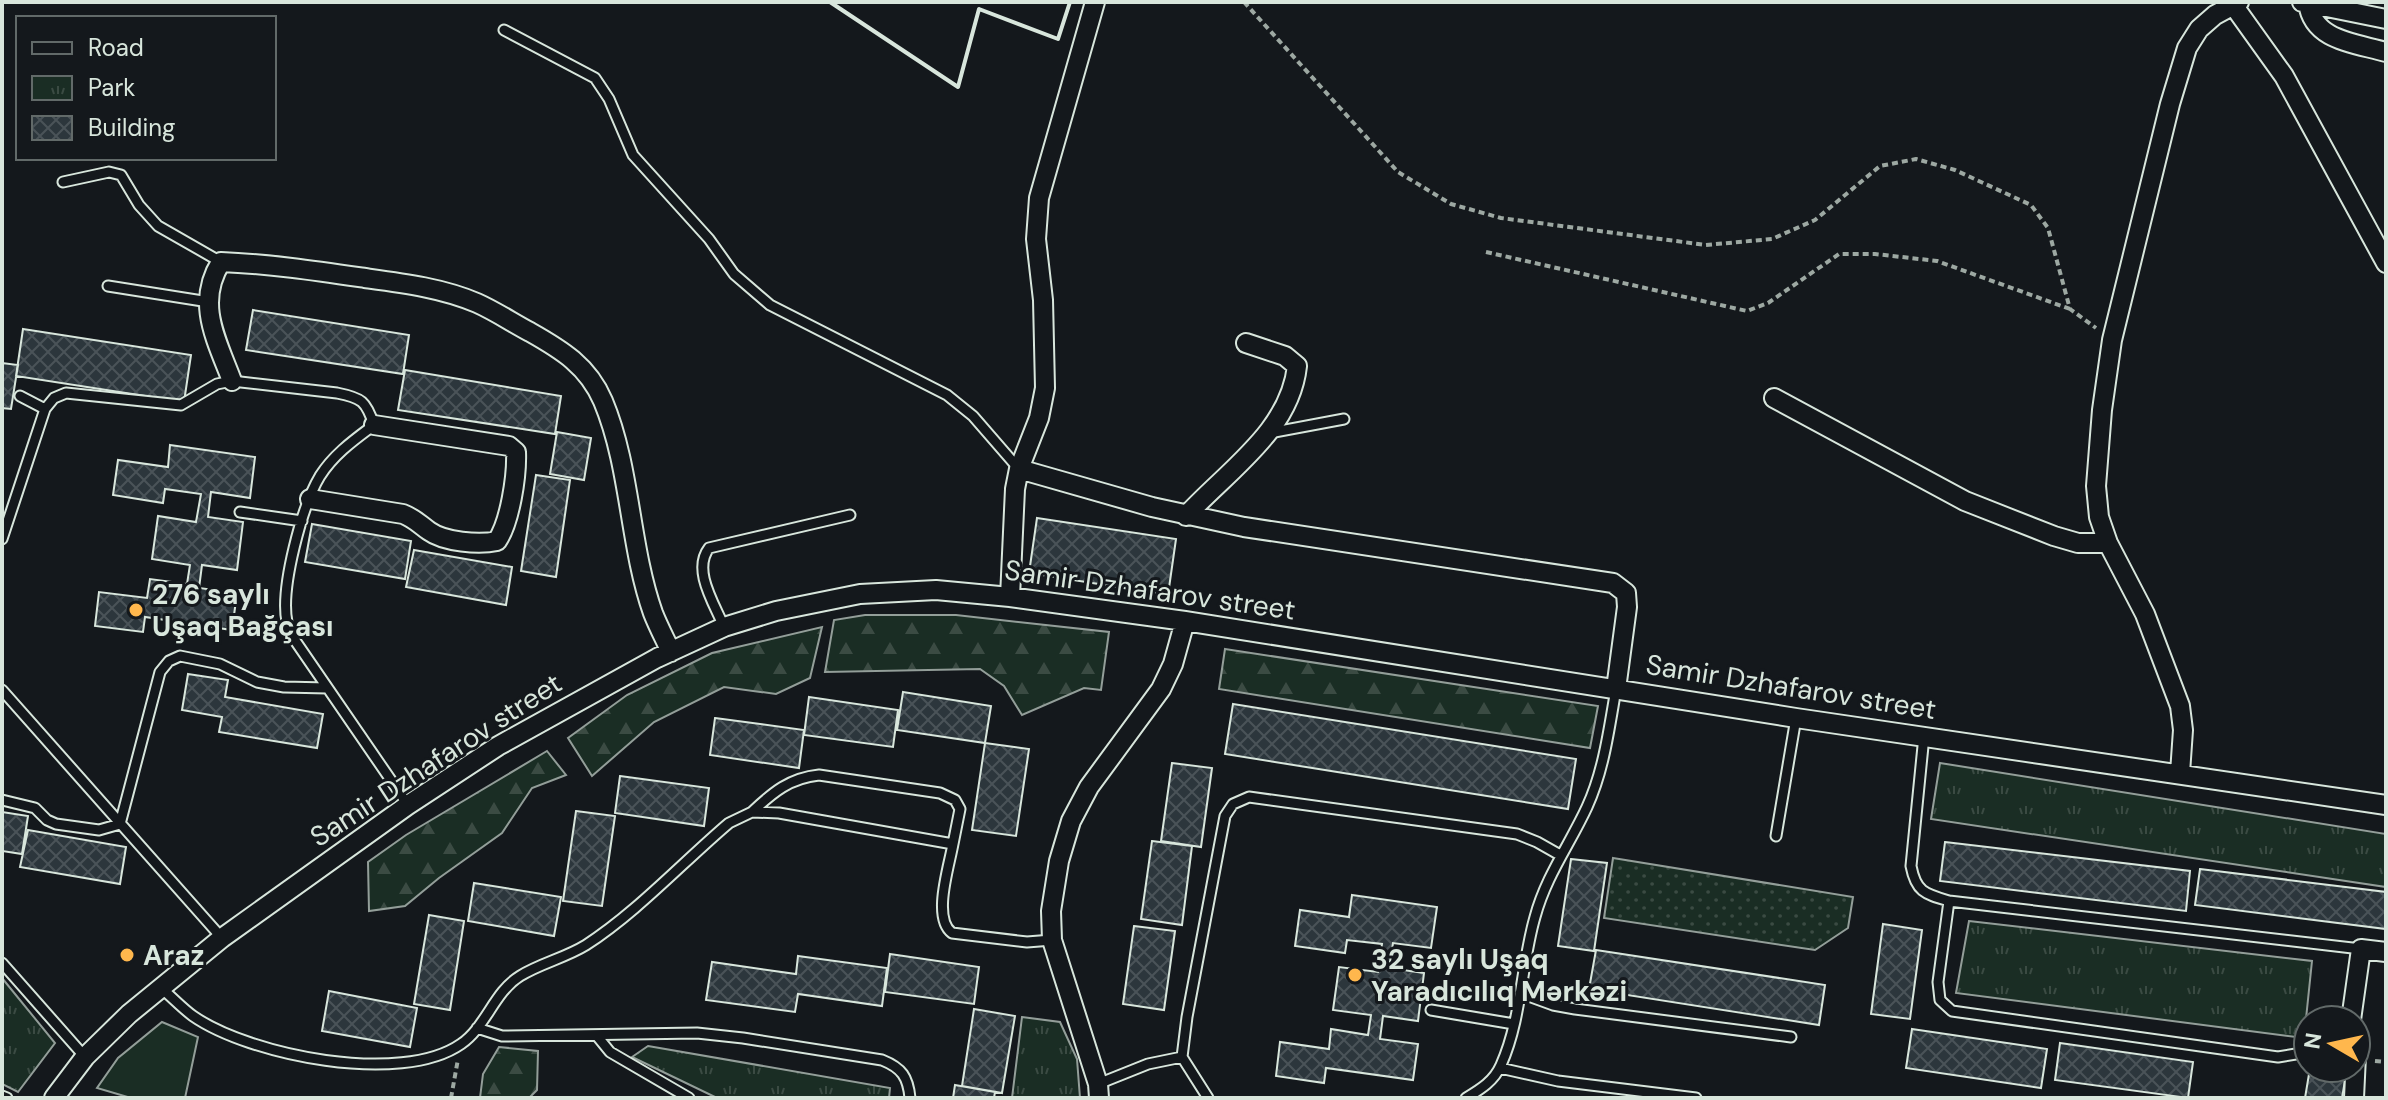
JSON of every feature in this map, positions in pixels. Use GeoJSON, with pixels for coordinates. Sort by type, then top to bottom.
{"type":"FeatureCollection","features":[{"type":"Feature","properties":{"kind":"street"},"geometry":{"type":"LineString","coordinates":[[1010,597],[1012,518],[1019,469],[1039,418],[1045,388],[1043,300],[1036,239],[1039,198],[1095,2]]}},
{"type":"Feature","properties":{"kind":"street"},"geometry":{"type":"LineString","coordinates":[[2305,2],[2386,19]]}},
{"type":"Feature","properties":{"kind":"street"},"geometry":{"type":"LineString","coordinates":[[2305,2],[2310,16],[2324,34],[2386,52]]}},
{"type":"Feature","properties":{"kind":"street"},"geometry":{"type":"LineString","coordinates":[[2180,773],[2183,730],[2180,706],[2145,614],[2108,543],[2099,517],[2096,486],[2112,340],[2170,104],[2187,48],[2199,29],[2235,3],[2284,76],[2386,263]]}},
{"type":"Feature","properties":{"kind":"street"},"geometry":{"type":"LineString","coordinates":[[232,381],[208,319],[214,272],[221,262],[268,264],[406,284],[448,294],[477,303],[553,346],[580,364],[604,403],[624,476],[647,591],[671,652]]}},
{"type":"Feature","properties":{"kind":"street"},"geometry":{"type":"LineString","coordinates":[[1186,516],[1269,433],[1296,381],[1297,366],[1285,356],[1246,343]]}},
{"type":"Feature","properties":{"kind":"street"},"geometry":{"type":"LineString","coordinates":[[1774,398],[1965,501],[2054,536],[2078,543],[2108,543]]}},
{"type":"Feature","properties":{"kind":"street"},"geometry":{"type":"LineString","coordinates":[[310,499],[403,514],[414,518],[431,533],[443,537],[487,543],[497,541],[505,530],[516,452],[509,446],[374,425]]}},
{"type":"Feature","properties":{"kind":"street"},"geometry":{"type":"LineString","coordinates":[[1019,469],[1186,516],[1613,583],[1626,593],[1627,607],[1616,689]]}},
{"type":"Feature","properties":{"kind":"street","name":"Samir Dzhafarov street"},"geometry":{"type":"LineString","coordinates":[[54,1098],[85,1057],[222,938],[408,805],[498,746],[671,652],[724,627],[776,611],[860,594],[936,590],[1185,621],[1796,718],[2386,805]]}},
{"type":"Feature","properties":{"kind":"street"},"geometry":{"type":"LineString","coordinates":[[1099,1091],[1052,940],[1051,911],[1059,861],[1071,821],[1089,787],[1161,689],[1173,664],[1185,621]]}},
{"type":"Feature","properties":{"kind":"street"},"geometry":{"type":"LineString","coordinates":[[2353,1004],[2361,949],[2386,952]]}},
{"type":"Feature","properties":{"kind":"lane"},"geometry":{"type":"LineString","coordinates":[[504,30],[595,78],[609,99],[633,155],[709,239],[734,274],[770,305],[947,395],[973,416],[1019,469]]}},
{"type":"Feature","properties":{"kind":"lane"},"geometry":{"type":"LineString","coordinates":[[63,182],[109,172],[121,175],[139,205],[158,226],[221,262]]}},
{"type":"Feature","properties":{"kind":"lane"},"geometry":{"type":"LineString","coordinates":[[108,286],[209,302]]}},
{"type":"Feature","properties":{"kind":"lane"},"geometry":{"type":"LineString","coordinates":[[2,539],[45,409],[54,398],[66,393],[181,405],[217,384],[232,381],[354,396],[367,404],[374,425],[341,450],[319,477],[310,499],[293,551],[286,603],[287,623],[294,639],[408,805]]}},
{"type":"Feature","properties":{"kind":"lane"},"geometry":{"type":"LineString","coordinates":[[20,396],[45,409]]}},
{"type":"Feature","properties":{"kind":"lane"},"geometry":{"type":"LineString","coordinates":[[1269,433],[1344,419]]}},
{"type":"Feature","properties":{"kind":"lane"},"geometry":{"type":"LineString","coordinates":[[240,512],[302,521]]}},
{"type":"Feature","properties":{"kind":"lane"},"geometry":{"type":"LineString","coordinates":[[724,627],[701,570],[702,557],[709,548],[850,515]]}},
{"type":"Feature","properties":{"kind":"lane"},"geometry":{"type":"LineString","coordinates":[[120,824],[160,672],[169,661],[180,656],[220,664],[257,682],[284,687],[327,688]]}},
{"type":"Feature","properties":{"kind":"lane"},"geometry":{"type":"LineString","coordinates":[[1466,1098],[1487,1086],[1500,1068],[1514,1024],[1534,919],[1560,855],[1593,793],[1602,765],[1616,689]]}},
{"type":"Feature","properties":{"kind":"lane"},"geometry":{"type":"LineString","coordinates":[[2,690],[222,938]]}},
{"type":"Feature","properties":{"kind":"lane"},"geometry":{"type":"LineString","coordinates":[[1776,836],[1796,718]]}},
{"type":"Feature","properties":{"kind":"lane"},"geometry":{"type":"LineString","coordinates":[[1924,736],[1911,866],[1914,881],[1926,894],[1949,901],[2361,949]]}},
{"type":"Feature","properties":{"kind":"lane"},"geometry":{"type":"LineString","coordinates":[[161,988],[193,1016],[264,1047],[337,1062],[385,1065],[429,1058],[460,1045],[477,1028],[507,986],[528,971],[585,945],[608,929],[729,823],[752,812],[779,787],[802,777],[819,775],[940,793],[955,800],[960,809],[941,914],[945,928],[952,933],[997,939],[1027,942],[1052,940]]}},
{"type":"Feature","properties":{"kind":"lane"},"geometry":{"type":"LineString","coordinates":[[1208,1098],[1182,1057],[1225,816],[1233,804],[1249,797],[1517,834],[1560,855]]}},
{"type":"Feature","properties":{"kind":"lane"},"geometry":{"type":"LineString","coordinates":[[2,800],[35,808],[56,824],[99,830],[120,824]]}},
{"type":"Feature","properties":{"kind":"lane"},"geometry":{"type":"LineString","coordinates":[[752,812],[779,813],[953,844]]}},
{"type":"Feature","properties":{"kind":"lane"},"geometry":{"type":"LineString","coordinates":[[1949,901],[1938,982],[1940,1000],[1952,1011],[2278,1057],[2292,1055]]}},
{"type":"Feature","properties":{"kind":"lane"},"geometry":{"type":"LineString","coordinates":[[2,963],[85,1057]]}},
{"type":"Feature","properties":{"kind":"lane"},"geometry":{"type":"LineString","coordinates":[[1520,993],[1553,1005],[1587,1011],[1791,1037]]}},
{"type":"Feature","properties":{"kind":"lane"},"geometry":{"type":"LineString","coordinates":[[1431,1010],[1514,1024]]}},
{"type":"Feature","properties":{"kind":"lane"},"geometry":{"type":"LineString","coordinates":[[477,1028],[502,1036],[697,1033],[882,1060],[897,1066],[907,1078],[910,1098]]}},
{"type":"Feature","properties":{"kind":"lane"},"geometry":{"type":"LineString","coordinates":[[597,1036],[610,1052],[689,1098]]}},
{"type":"Feature","properties":{"kind":"lane"},"geometry":{"type":"LineString","coordinates":[[1099,1091],[1148,1064],[1182,1057]]}},
{"type":"Feature","properties":{"kind":"lane"},"geometry":{"type":"LineString","coordinates":[[1500,1068],[1558,1081],[1696,1098]]}},
{"type":"Feature","properties":{"kind":"path"},"geometry":{"type":"LineString","coordinates":[[1244,2],[1398,172],[1451,204],[1501,218],[1706,245],[1772,239],[1815,220],[1880,166],[1916,159],[1955,170],[2031,205],[2048,228],[2070,309]]}},
{"type":"Feature","properties":{"kind":"path"},"geometry":{"type":"LineString","coordinates":[[1486,252],[1747,311],[1768,303],[1839,254],[1937,261],[2070,309],[2112,340]]}},
{"type":"Feature","properties":{"kind":"path"},"geometry":{"type":"LineString","coordinates":[[451,1098],[460,1045]]}},
{"type":"Feature","properties":{"kind":"green space"},"geometry":{"type":"Polygon","coordinates":[[[865,615],[956,615],[1109,632],[1101,690],[1084,688],[1022,715],[1004,686],[980,669],[825,672],[834,620],[865,615]]]}},
{"type":"Feature","properties":{"kind":"green space"},"geometry":{"type":"Polygon","coordinates":[[[822,627],[810,678],[776,694],[724,687],[654,722],[592,776],[568,738],[627,695],[712,653],[822,627]]]}},
{"type":"Feature","properties":{"kind":"green space"},"geometry":{"type":"Polygon","coordinates":[[[1225,649],[1598,706],[1590,748],[1219,689],[1225,649]]]}},
{"type":"Feature","properties":{"kind":"green space"},"geometry":{"type":"Polygon","coordinates":[[[547,751],[566,775],[532,788],[502,833],[405,906],[369,911],[368,862],[406,835],[547,751]]]}},
{"type":"Feature","properties":{"kind":"green space"},"geometry":{"type":"Polygon","coordinates":[[[1940,763],[2386,834],[2386,887],[1931,819],[1940,763]]]}},
{"type":"Feature","properties":{"kind":"green space"},"geometry":{"type":"Polygon","coordinates":[[[1613,858],[1853,897],[1848,928],[1815,950],[1604,918],[1613,858]]]}},
{"type":"Feature","properties":{"kind":"green space"},"geometry":{"type":"Polygon","coordinates":[[[1969,921],[2312,961],[2308,1004],[2292,1004],[2292,1036],[1956,993],[1969,921]]]}},
{"type":"Feature","properties":{"kind":"green space"},"geometry":{"type":"Polygon","coordinates":[[[2,978],[55,1043],[18,1092],[2,1084],[2,978]]]}},
{"type":"Feature","properties":{"kind":"green space"},"geometry":{"type":"Polygon","coordinates":[[[1022,1017],[1060,1022],[1077,1059],[1080,1098],[1012,1098],[1022,1017]]]}},
{"type":"Feature","properties":{"kind":"green space"},"geometry":{"type":"Polygon","coordinates":[[[162,1022],[198,1037],[185,1098],[131,1098],[97,1088],[118,1058],[162,1022]]]}},
{"type":"Feature","properties":{"kind":"green space"},"geometry":{"type":"Polygon","coordinates":[[[648,1046],[890,1088],[889,1098],[717,1098],[632,1057],[648,1046]]]}},
{"type":"Feature","properties":{"kind":"green space"},"geometry":{"type":"Polygon","coordinates":[[[499,1047],[538,1051],[537,1090],[529,1098],[480,1098],[483,1074],[499,1047]]]}},
{"type":"Feature","properties":{"kind":"building"},"geometry":{"type":"Polygon","coordinates":[[[253,310],[409,335],[403,374],[246,350],[253,310]]]}},
{"type":"Feature","properties":{"kind":"building"},"geometry":{"type":"Polygon","coordinates":[[[23,329],[191,355],[184,402],[16,376],[23,329]]]}},
{"type":"Feature","properties":{"kind":"building"},"geometry":{"type":"Polygon","coordinates":[[[2,363],[18,365],[11,409],[2,408],[2,363]]]}},
{"type":"Feature","properties":{"kind":"building"},"geometry":{"type":"Polygon","coordinates":[[[405,370],[561,396],[555,434],[398,410],[405,370]]]}},
{"type":"Feature","properties":{"kind":"building"},"geometry":{"type":"Polygon","coordinates":[[[557,432],[591,438],[584,480],[550,474],[557,432]]]}},
{"type":"Feature","properties":{"kind":"building"},"geometry":{"type":"Polygon","coordinates":[[[170,445],[255,457],[250,498],[211,492],[208,517],[243,522],[237,570],[202,565],[199,588],[237,593],[232,630],[145,617],[143,632],[95,626],[99,592],[147,598],[150,579],[187,584],[190,565],[152,559],[158,516],[196,522],[201,494],[165,489],[163,503],[113,495],[118,460],[168,467],[170,445]]]}},
{"type":"Feature","properties":{"kind":"building"},"geometry":{"type":"Polygon","coordinates":[[[536,475],[570,480],[556,577],[521,571],[536,475]]]}},
{"type":"Feature","properties":{"kind":"building"},"geometry":{"type":"Polygon","coordinates":[[[1037,518],[1176,539],[1168,595],[1029,573],[1037,518]]]}},
{"type":"Feature","properties":{"kind":"building"},"geometry":{"type":"Polygon","coordinates":[[[312,524],[411,541],[405,579],[305,562],[312,524]]]}},
{"type":"Feature","properties":{"kind":"building"},"geometry":{"type":"Polygon","coordinates":[[[414,550],[512,567],[506,605],[406,587],[414,550]]]}},
{"type":"Feature","properties":{"kind":"building"},"geometry":{"type":"Polygon","coordinates":[[[188,674],[228,680],[225,697],[323,714],[317,748],[219,732],[222,717],[182,710],[188,674]]]}},
{"type":"Feature","properties":{"kind":"building"},"geometry":{"type":"Polygon","coordinates":[[[903,692],[991,706],[985,743],[897,730],[903,692]]]}},
{"type":"Feature","properties":{"kind":"building"},"geometry":{"type":"Polygon","coordinates":[[[809,697],[898,710],[893,747],[804,735],[809,697]]]}},
{"type":"Feature","properties":{"kind":"building"},"geometry":{"type":"Polygon","coordinates":[[[1233,704],[1576,759],[1568,809],[1225,754],[1233,704]]]}},
{"type":"Feature","properties":{"kind":"building"},"geometry":{"type":"Polygon","coordinates":[[[715,718],[804,730],[799,768],[710,755],[715,718]]]}},
{"type":"Feature","properties":{"kind":"building"},"geometry":{"type":"Polygon","coordinates":[[[985,743],[1029,749],[1016,836],[972,830],[985,743]]]}},
{"type":"Feature","properties":{"kind":"building"},"geometry":{"type":"Polygon","coordinates":[[[1172,763],[1212,768],[1201,847],[1161,841],[1172,763]]]}},
{"type":"Feature","properties":{"kind":"building"},"geometry":{"type":"Polygon","coordinates":[[[620,776],[709,788],[704,826],[615,813],[620,776]]]}},
{"type":"Feature","properties":{"kind":"building"},"geometry":{"type":"Polygon","coordinates":[[[576,811],[615,816],[602,906],[563,901],[576,811]]]}},
{"type":"Feature","properties":{"kind":"building"},"geometry":{"type":"Polygon","coordinates":[[[2,812],[28,816],[22,854],[2,851],[2,812]]]}},
{"type":"Feature","properties":{"kind":"building"},"geometry":{"type":"Polygon","coordinates":[[[28,830],[126,847],[120,884],[20,867],[28,830]]]}},
{"type":"Feature","properties":{"kind":"building"},"geometry":{"type":"Polygon","coordinates":[[[1152,841],[1192,846],[1182,925],[1141,919],[1152,841]]]}},
{"type":"Feature","properties":{"kind":"building"},"geometry":{"type":"Polygon","coordinates":[[[1945,842],[2190,871],[2186,911],[1940,881],[1945,842]]]}},
{"type":"Feature","properties":{"kind":"building"},"geometry":{"type":"Polygon","coordinates":[[[1571,859],[1607,863],[1594,951],[1558,946],[1571,859]]]}},
{"type":"Feature","properties":{"kind":"building"},"geometry":{"type":"Polygon","coordinates":[[[2200,869],[2386,892],[2386,929],[2195,905],[2200,869]]]}},
{"type":"Feature","properties":{"kind":"building"},"geometry":{"type":"Polygon","coordinates":[[[474,883],[561,897],[554,936],[468,921],[474,883]]]}},
{"type":"Feature","properties":{"kind":"building"},"geometry":{"type":"Polygon","coordinates":[[[1352,895],[1437,907],[1431,948],[1393,943],[1389,968],[1424,973],[1418,1021],[1383,1016],[1380,1039],[1418,1044],[1413,1080],[1326,1068],[1324,1083],[1276,1076],[1280,1042],[1329,1049],[1331,1029],[1368,1035],[1371,1015],[1333,1010],[1339,967],[1378,972],[1382,944],[1347,940],[1345,953],[1295,946],[1300,910],[1349,917],[1352,895]]]}},
{"type":"Feature","properties":{"kind":"building"},"geometry":{"type":"Polygon","coordinates":[[[429,915],[464,921],[450,1010],[414,1004],[429,915]]]}},
{"type":"Feature","properties":{"kind":"building"},"geometry":{"type":"Polygon","coordinates":[[[1883,924],[1922,930],[1910,1019],[1871,1014],[1883,924]]]}},
{"type":"Feature","properties":{"kind":"building"},"geometry":{"type":"Polygon","coordinates":[[[1134,926],[1175,931],[1164,1010],[1123,1004],[1134,926]]]}},
{"type":"Feature","properties":{"kind":"building"},"geometry":{"type":"Polygon","coordinates":[[[1596,950],[1825,985],[1819,1025],[1589,989],[1596,950]]]}},
{"type":"Feature","properties":{"kind":"building"},"geometry":{"type":"Polygon","coordinates":[[[890,954],[979,967],[974,1004],[885,992],[890,954]]]}},
{"type":"Feature","properties":{"kind":"building"},"geometry":{"type":"Polygon","coordinates":[[[798,956],[887,968],[882,1006],[798,994],[795,1012],[706,1000],[712,962],[796,974],[798,956]]]}},
{"type":"Feature","properties":{"kind":"building"},"geometry":{"type":"Polygon","coordinates":[[[329,991],[417,1008],[410,1047],[322,1031],[329,991]]]}},
{"type":"Feature","properties":{"kind":"building"},"geometry":{"type":"Polygon","coordinates":[[[974,1009],[1015,1016],[1002,1093],[962,1086],[974,1009]]]}},
{"type":"Feature","properties":{"kind":"building"},"geometry":{"type":"Polygon","coordinates":[[[1912,1029],[2047,1049],[2041,1088],[1906,1068],[1912,1029]]]}},
{"type":"Feature","properties":{"kind":"building"},"geometry":{"type":"Polygon","coordinates":[[[2060,1043],[2193,1062],[2188,1098],[2055,1080],[2060,1043]]]}},
{"type":"Feature","properties":{"kind":"building"},"geometry":{"type":"Polygon","coordinates":[[[2307,1084],[2344,1084],[2342,1098],[2305,1098],[2307,1084]]]}},
{"type":"Feature","properties":{"kind":"building"},"geometry":{"type":"Polygon","coordinates":[[[955,1085],[995,1092],[994,1098],[953,1098],[955,1085]]]}},
{"type":"Feature","properties":{"kind":"wall"},"geometry":{"type":"LineString","coordinates":[[830,2],[958,87],[979,9],[1058,39],[1070,2]]}},
{"type":"Feature","properties":{"kind":"place","name":"276 saylı Uşaq Bağçası"},"geometry":{"type":"Point","coordinates":[136,610]}},
{"type":"Feature","properties":{"kind":"place","name":"Araz"},"geometry":{"type":"Point","coordinates":[127,955]}},
{"type":"Feature","properties":{"kind":"place","name":"32 saylı Uşaq Yaradıcılıq Mərkəzi"},"geometry":{"type":"Point","coordinates":[1355,975]}}]}
